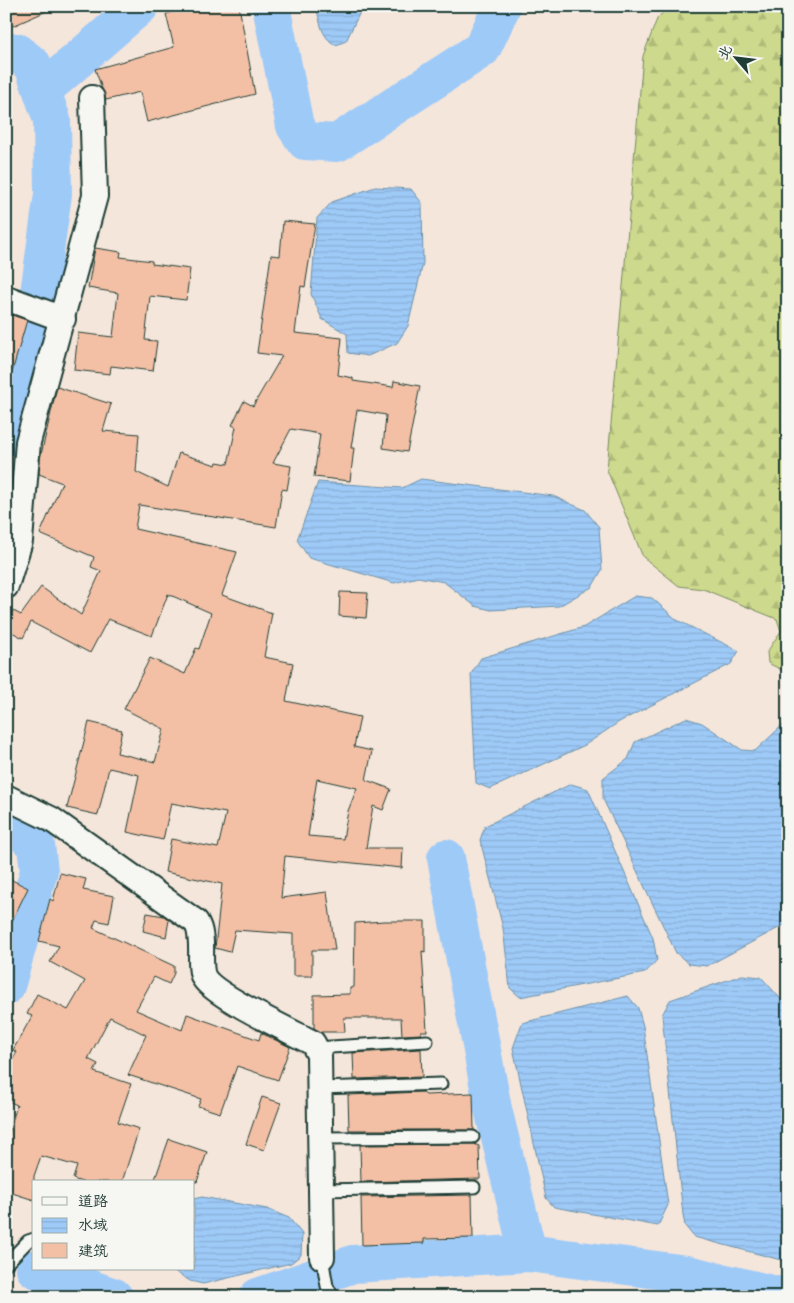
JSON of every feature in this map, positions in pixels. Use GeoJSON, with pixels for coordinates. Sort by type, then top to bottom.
{"type":"FeatureCollection","features":[{"type":"Feature","properties":{"kind":"street"},"geometry":{"type":"LineString","coordinates":[[6,586],[20,541],[28,442],[57,317],[95,196],[92,98]]}},
{"type":"Feature","properties":{"kind":"street"},"geometry":{"type":"LineString","coordinates":[[15,301],[57,317]]}},
{"type":"Feature","properties":{"kind":"street"},"geometry":{"type":"LineString","coordinates":[[6,797],[51,819],[196,922],[201,929],[203,977],[216,990],[313,1043],[319,1055],[322,1257]]}},
{"type":"Feature","properties":{"kind":"lane"},"geometry":{"type":"LineString","coordinates":[[315,1048],[427,1040]]}},
{"type":"Feature","properties":{"kind":"lane"},"geometry":{"type":"LineString","coordinates":[[320,1088],[441,1084]]}},
{"type":"Feature","properties":{"kind":"lane"},"geometry":{"type":"LineString","coordinates":[[320,1138],[473,1137]]}},
{"type":"Feature","properties":{"kind":"lane"},"geometry":{"type":"LineString","coordinates":[[321,1190],[474,1187]]}},
{"type":"Feature","properties":{"kind":"lane"},"geometry":{"type":"LineString","coordinates":[[6,1264],[14,1254],[32,1240]]}},
{"type":"Feature","properties":{"kind":"lane"},"geometry":{"type":"LineString","coordinates":[[322,1257],[328,1286],[333,1297]]}},
{"type":"Feature","properties":{"kind":"green space"},"geometry":{"type":"Polygon","coordinates":[[[669,6],[786,6],[788,9],[788,673],[768,663],[767,652],[781,631],[777,619],[703,589],[679,586],[643,557],[607,470],[643,56],[657,19],[669,6]]]}},
{"type":"Feature","properties":{"kind":"water"},"geometry":{"type":"Polygon","coordinates":[[[316,6],[363,6],[346,41],[336,45],[324,34],[316,6]]]}},
{"type":"Feature","properties":{"kind":"water"},"geometry":{"type":"Polygon","coordinates":[[[375,187],[411,189],[422,203],[423,263],[408,326],[397,343],[368,356],[348,353],[347,334],[322,319],[311,294],[317,218],[332,202],[375,187]]]}},
{"type":"Feature","properties":{"kind":"water"},"geometry":{"type":"Polygon","coordinates":[[[421,479],[553,496],[585,510],[599,527],[602,570],[592,587],[559,606],[491,610],[475,606],[444,582],[418,577],[394,583],[309,558],[297,540],[318,482],[402,488],[421,479]]]}},
{"type":"Feature","properties":{"kind":"water"},"geometry":{"type":"Polygon","coordinates":[[[635,596],[652,598],[677,620],[739,651],[731,664],[619,722],[585,745],[490,789],[476,783],[471,674],[481,658],[584,627],[635,596]]]}},
{"type":"Feature","properties":{"kind":"water"},"geometry":{"type":"Polygon","coordinates":[[[686,718],[702,723],[742,750],[755,751],[788,720],[788,923],[707,966],[689,964],[676,953],[603,799],[603,778],[628,759],[635,742],[686,718]]]}},
{"type":"Feature","properties":{"kind":"water"},"geometry":{"type":"Polygon","coordinates":[[[571,784],[588,789],[653,938],[657,960],[645,973],[520,997],[510,988],[503,928],[480,840],[485,826],[571,784]]]}},
{"type":"Feature","properties":{"kind":"water"},"geometry":{"type":"Polygon","coordinates":[[[742,975],[761,977],[788,1007],[788,1256],[781,1260],[694,1237],[685,1226],[683,1215],[662,1015],[670,1000],[742,975]]]}},
{"type":"Feature","properties":{"kind":"water"},"geometry":{"type":"Polygon","coordinates":[[[628,996],[638,1008],[643,1026],[668,1205],[658,1226],[554,1207],[546,1198],[513,1048],[522,1023],[628,996]]]}},
{"type":"Feature","properties":{"kind":"water"},"geometry":{"type":"Polygon","coordinates":[[[202,1197],[267,1209],[289,1218],[302,1234],[301,1255],[291,1263],[203,1284],[190,1281],[173,1270],[195,1270],[195,1199],[202,1197]]]}},
{"type":"Feature","properties":{"kind":"water"},"geometry":{"type":"Polygon","coordinates":[[[453,1291],[522,1297],[447,1297],[453,1291]]]}},
{"type":"Feature","properties":{"kind":"building"},"geometry":{"type":"Polygon","coordinates":[[[6,6],[58,6],[6,29],[6,6]]]}},
{"type":"Feature","properties":{"kind":"building"},"geometry":{"type":"Polygon","coordinates":[[[196,6],[239,6],[255,94],[147,122],[140,92],[106,100],[95,69],[174,47],[166,14],[196,6]]]}},
{"type":"Feature","properties":{"kind":"building"},"geometry":{"type":"Polygon","coordinates":[[[283,221],[315,224],[305,287],[301,286],[295,333],[342,338],[338,375],[353,378],[353,381],[393,387],[394,381],[420,386],[407,452],[383,448],[386,415],[357,410],[351,448],[354,448],[350,481],[314,477],[320,434],[291,429],[273,463],[291,466],[287,490],[282,489],[276,527],[139,505],[135,529],[237,552],[222,595],[272,613],[264,657],[293,663],[286,701],[360,717],[354,747],[372,751],[366,780],[391,789],[383,810],[373,806],[366,848],[403,848],[402,868],[285,856],[281,898],[327,892],[335,950],[312,950],[312,976],[293,976],[293,934],[235,930],[230,952],[215,948],[222,884],[165,872],[171,839],[218,848],[226,813],[171,803],[163,840],[127,832],[139,775],[109,768],[98,815],[67,808],[89,722],[122,730],[117,753],[155,762],[164,729],[124,709],[150,658],[185,674],[196,648],[199,649],[211,613],[168,594],[152,636],[108,619],[90,653],[31,622],[23,638],[6,629],[6,607],[21,615],[41,587],[81,615],[101,571],[91,567],[94,557],[40,534],[62,483],[39,474],[40,459],[57,387],[111,404],[103,431],[139,434],[136,472],[168,487],[179,453],[216,465],[217,462],[228,464],[236,427],[232,425],[244,401],[253,406],[282,356],[257,353],[271,255],[280,256],[283,221]],[[317,779],[308,836],[343,839],[348,811],[357,788],[317,779]]]}},
{"type":"Feature","properties":{"kind":"building"},"geometry":{"type":"Polygon","coordinates":[[[95,248],[121,252],[120,257],[190,269],[186,300],[150,296],[145,340],[157,341],[153,371],[111,366],[110,374],[74,370],[78,333],[113,337],[118,293],[88,288],[95,248]]]}},
{"type":"Feature","properties":{"kind":"building"},"geometry":{"type":"Polygon","coordinates":[[[6,313],[27,320],[12,372],[6,371],[6,313]]]}},
{"type":"Feature","properties":{"kind":"building"},"geometry":{"type":"Polygon","coordinates":[[[340,592],[368,593],[366,618],[339,616],[340,592]]]}},
{"type":"Feature","properties":{"kind":"building"},"geometry":{"type":"Polygon","coordinates":[[[60,873],[86,879],[83,890],[114,896],[109,923],[96,920],[93,928],[174,966],[174,973],[169,984],[154,977],[136,1010],[182,1030],[187,1014],[259,1040],[261,1033],[290,1047],[278,1080],[237,1066],[220,1113],[198,1106],[201,1099],[128,1075],[146,1035],[110,1017],[88,1059],[98,1064],[94,1072],[131,1084],[118,1122],[139,1129],[123,1180],[76,1180],[73,1179],[77,1166],[41,1156],[34,1180],[32,1180],[32,1199],[6,1191],[6,1143],[17,1105],[6,1100],[6,1071],[17,1052],[13,1050],[32,1016],[27,1014],[37,994],[68,1010],[85,981],[50,962],[59,946],[39,941],[50,899],[53,901],[60,873]]]}},
{"type":"Feature","properties":{"kind":"building"},"geometry":{"type":"Polygon","coordinates":[[[6,877],[28,888],[6,933],[6,877]]]}},
{"type":"Feature","properties":{"kind":"building"},"geometry":{"type":"Polygon","coordinates":[[[147,913],[164,916],[169,920],[166,937],[143,931],[147,913]]]}},
{"type":"Feature","properties":{"kind":"building"},"geometry":{"type":"Polygon","coordinates":[[[425,921],[425,952],[422,951],[427,1031],[421,1031],[421,1034],[402,1035],[401,1018],[344,1018],[345,1032],[320,1032],[314,1028],[314,995],[350,994],[350,988],[354,987],[355,923],[425,921]]]}},
{"type":"Feature","properties":{"kind":"building"},"geometry":{"type":"Polygon","coordinates":[[[421,1049],[422,1077],[354,1079],[353,1053],[421,1049]]]}},
{"type":"Feature","properties":{"kind":"building"},"geometry":{"type":"Polygon","coordinates":[[[422,1092],[426,1095],[473,1093],[474,1130],[349,1130],[348,1095],[422,1092]]]}},
{"type":"Feature","properties":{"kind":"building"},"geometry":{"type":"Polygon","coordinates":[[[262,1097],[281,1103],[264,1150],[246,1144],[262,1097]]]}},
{"type":"Feature","properties":{"kind":"building"},"geometry":{"type":"Polygon","coordinates":[[[169,1139],[207,1152],[197,1182],[195,1180],[155,1180],[169,1139]]]}},
{"type":"Feature","properties":{"kind":"building"},"geometry":{"type":"Polygon","coordinates":[[[474,1144],[479,1146],[480,1179],[361,1182],[360,1145],[474,1144]]]}},
{"type":"Feature","properties":{"kind":"building"},"geometry":{"type":"Polygon","coordinates":[[[472,1195],[473,1238],[424,1239],[424,1243],[362,1245],[361,1197],[472,1195]]]}},
{"type":"Feature","properties":{"kind":"waterway"},"geometry":{"type":"LineString","coordinates":[[42,91],[140,6]]}},
{"type":"Feature","properties":{"kind":"waterway"},"geometry":{"type":"LineString","coordinates":[[271,6],[295,126],[305,141],[337,143],[482,49],[502,6]]}},
{"type":"Feature","properties":{"kind":"waterway"},"geometry":{"type":"LineString","coordinates":[[6,53],[17,52],[33,65],[52,120],[53,194],[32,343],[8,412],[6,437]]}},
{"type":"Feature","properties":{"kind":"waterway"},"geometry":{"type":"LineString","coordinates":[[6,821],[11,822],[36,845],[39,871],[6,986]]}},
{"type":"Feature","properties":{"kind":"waterway"},"geometry":{"type":"LineString","coordinates":[[446,858],[493,1109],[528,1253]]}},
{"type":"Feature","properties":{"kind":"waterway"},"geometry":{"type":"LineString","coordinates":[[258,1297],[353,1264],[528,1253],[687,1274],[785,1297]]}},
{"type":"Feature","properties":{"kind":"waterway"},"geometry":{"type":"LineString","coordinates":[[38,1270],[114,1297]]}}]}
